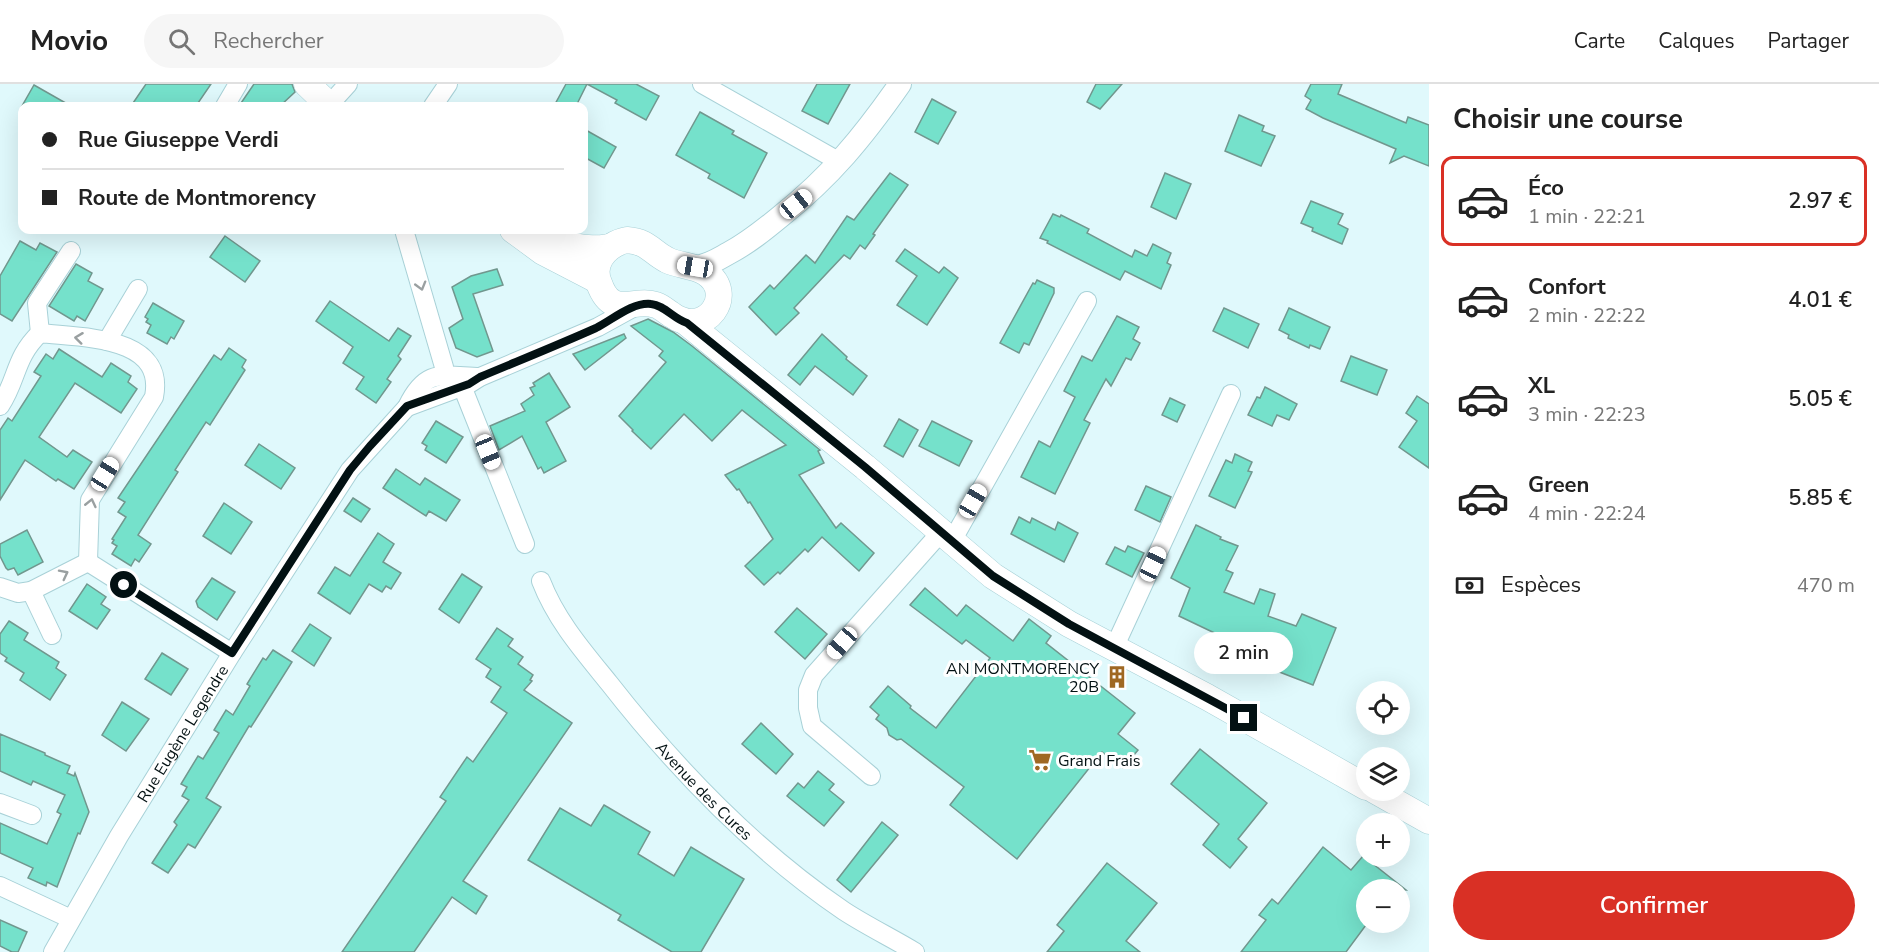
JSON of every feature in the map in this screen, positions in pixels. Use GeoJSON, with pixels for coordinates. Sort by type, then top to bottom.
{"type":"FeatureCollection","features":[{"type":"Feature","properties":{"kind":"main road"},"geometry":{"type":"LineString","coordinates":[[307,84],[336,97]]}},
{"type":"Feature","properties":{"kind":"main road"},"geometry":{"type":"LineString","coordinates":[[518,234],[601,288],[622,305],[657,305],[680,321],[687,323],[993,576],[1050,612],[1356,781]]}},
{"type":"Feature","properties":{"kind":"main road"},"geometry":{"type":"LineString","coordinates":[[543,234],[576,248],[609,247],[627,240],[642,242],[668,260],[695,267],[711,277],[718,298],[722,322],[731,341],[755,377]]}},
{"type":"Feature","properties":{"kind":"main road"},"geometry":{"type":"LineString","coordinates":[[601,288],[597,267],[609,247]]}},
{"type":"Feature","properties":{"kind":"main road"},"geometry":{"type":"LineString","coordinates":[[687,323],[702,320],[710,315],[718,298]]}},
{"type":"Feature","properties":{"kind":"main road"},"geometry":{"type":"LineString","coordinates":[[1394,801],[1429,820]]}},
{"type":"Feature","properties":{"kind":"street"},"geometry":{"type":"LineString","coordinates":[[227,102],[238,84]]}},
{"type":"Feature","properties":{"kind":"street"},"geometry":{"type":"LineString","coordinates":[[436,102],[448,84]]}},
{"type":"Feature","properties":{"kind":"street"},"geometry":{"type":"LineString","coordinates":[[702,84],[840,162]]}},
{"type":"Feature","properties":{"kind":"street"},"geometry":{"type":"LineString","coordinates":[[695,267],[709,264],[748,243],[812,191],[873,123],[900,84]]}},
{"type":"Feature","properties":{"kind":"street"},"geometry":{"type":"LineString","coordinates":[[405,234],[444,367],[454,379],[525,544]]}},
{"type":"Feature","properties":{"kind":"street"},"geometry":{"type":"LineString","coordinates":[[718,298],[729,268],[748,243]]}},
{"type":"Feature","properties":{"kind":"street"},"geometry":{"type":"LineString","coordinates":[[40,333],[37,303],[72,251]]}},
{"type":"Feature","properties":{"kind":"street"},"geometry":{"type":"LineString","coordinates":[[598,327],[604,313],[601,288]]}},
{"type":"Feature","properties":{"kind":"street"},"geometry":{"type":"LineString","coordinates":[[107,341],[138,289]]}},
{"type":"Feature","properties":{"kind":"street"},"geometry":{"type":"LineString","coordinates":[[871,776],[812,726],[808,708],[808,690],[814,675],[947,536],[1087,302]]}},
{"type":"Feature","properties":{"kind":"street","name":"Rue Eugène Legendre"},"geometry":{"type":"LineString","coordinates":[[53,952],[119,836],[232,653],[350,470],[407,406],[454,379],[480,377],[598,327],[640,304]]}},
{"type":"Feature","properties":{"kind":"street"},"geometry":{"type":"LineString","coordinates":[[40,333],[107,341],[127,346],[150,364],[156,385],[154,397],[90,500],[88,562]]}},
{"type":"Feature","properties":{"kind":"street"},"geometry":{"type":"LineString","coordinates":[[0,406],[11,386],[18,363],[28,345],[40,333]]}},
{"type":"Feature","properties":{"kind":"street"},"geometry":{"type":"LineString","coordinates":[[1114,648],[1231,394]]}},
{"type":"Feature","properties":{"kind":"street"},"geometry":{"type":"LineString","coordinates":[[0,587],[18,593],[31,591],[88,562]]}},
{"type":"Feature","properties":{"kind":"street"},"geometry":{"type":"LineString","coordinates":[[88,562],[232,653]]}},
{"type":"Feature","properties":{"kind":"street","name":"Avenue des Cures"},"geometry":{"type":"LineString","coordinates":[[541,582],[548,599],[572,636],[629,709],[712,802],[766,852],[832,902],[915,952]]}},
{"type":"Feature","properties":{"kind":"street"},"geometry":{"type":"LineString","coordinates":[[31,591],[52,635]]}},
{"type":"Feature","properties":{"kind":"street"},"geometry":{"type":"LineString","coordinates":[[0,803],[32,815]]}},
{"type":"Feature","properties":{"kind":"street"},"geometry":{"type":"LineString","coordinates":[[0,886],[72,919]]}},
{"type":"Feature","properties":{"kind":"building"},"geometry":{"type":"Polygon","coordinates":[[[146,84],[211,84],[199,102],[134,102],[146,84]]]}},
{"type":"Feature","properties":{"kind":"building"},"geometry":{"type":"Polygon","coordinates":[[[254,84],[292,84],[295,92],[284,102],[242,102],[254,84]]]}},
{"type":"Feature","properties":{"kind":"building"},"geometry":{"type":"Polygon","coordinates":[[[566,84],[587,84],[578,102],[556,102],[566,84]]]}},
{"type":"Feature","properties":{"kind":"building"},"geometry":{"type":"Polygon","coordinates":[[[587,84],[636,84],[659,96],[646,120],[615,103],[617,100],[587,84]]]}},
{"type":"Feature","properties":{"kind":"building"},"geometry":{"type":"Polygon","coordinates":[[[817,84],[850,84],[828,124],[802,111],[817,84]]]}},
{"type":"Feature","properties":{"kind":"building"},"geometry":{"type":"Polygon","coordinates":[[[1096,84],[1122,84],[1100,109],[1087,102],[1096,84]]]}},
{"type":"Feature","properties":{"kind":"building"},"geometry":{"type":"Polygon","coordinates":[[[1311,84],[1342,84],[1338,94],[1406,123],[1408,117],[1429,125],[1429,166],[1404,156],[1390,163],[1396,149],[1306,109],[1311,100],[1305,96],[1311,84]]]}},
{"type":"Feature","properties":{"kind":"building"},"geometry":{"type":"Polygon","coordinates":[[[34,85],[64,102],[24,102],[34,85]]]}},
{"type":"Feature","properties":{"kind":"building"},"geometry":{"type":"Polygon","coordinates":[[[932,99],[956,112],[938,144],[915,132],[932,99]]]}},
{"type":"Feature","properties":{"kind":"building"},"geometry":{"type":"Polygon","coordinates":[[[700,112],[734,131],[732,134],[767,153],[744,198],[708,178],[710,174],[676,155],[700,112]]]}},
{"type":"Feature","properties":{"kind":"building"},"geometry":{"type":"Polygon","coordinates":[[[1239,115],[1264,126],[1262,131],[1275,136],[1261,166],[1225,151],[1239,115]]]}},
{"type":"Feature","properties":{"kind":"building"},"geometry":{"type":"Polygon","coordinates":[[[588,131],[616,147],[604,168],[588,159],[588,131]]]}},
{"type":"Feature","properties":{"kind":"building"},"geometry":{"type":"Polygon","coordinates":[[[890,173],[908,185],[873,234],[875,235],[865,249],[860,245],[850,259],[844,255],[794,308],[799,313],[776,335],[749,307],[770,285],[774,289],[806,255],[815,263],[847,216],[854,220],[890,173]]]}},
{"type":"Feature","properties":{"kind":"building"},"geometry":{"type":"Polygon","coordinates":[[[1165,173],[1191,184],[1176,219],[1151,207],[1165,173]]]}},
{"type":"Feature","properties":{"kind":"building"},"geometry":{"type":"Polygon","coordinates":[[[1311,201],[1343,214],[1338,224],[1348,229],[1342,244],[1312,231],[1313,228],[1301,223],[1311,201]]]}},
{"type":"Feature","properties":{"kind":"building"},"geometry":{"type":"Polygon","coordinates":[[[1053,214],[1060,217],[1061,215],[1089,229],[1087,233],[1132,257],[1135,250],[1147,256],[1153,244],[1171,253],[1167,263],[1171,265],[1161,289],[1125,271],[1120,280],[1047,243],[1048,241],[1040,238],[1053,214]]]}},
{"type":"Feature","properties":{"kind":"building"},"geometry":{"type":"Polygon","coordinates":[[[225,236],[260,261],[245,282],[210,257],[225,236]]]}},
{"type":"Feature","properties":{"kind":"building"},"geometry":{"type":"Polygon","coordinates":[[[20,241],[36,250],[40,243],[57,252],[12,321],[0,314],[0,276],[20,241]]]}},
{"type":"Feature","properties":{"kind":"building"},"geometry":{"type":"Polygon","coordinates":[[[905,249],[939,273],[944,267],[958,278],[927,325],[897,305],[917,276],[896,261],[905,249]]]}},
{"type":"Feature","properties":{"kind":"building"},"geometry":{"type":"Polygon","coordinates":[[[76,264],[92,273],[88,281],[103,289],[85,321],[77,316],[74,321],[49,306],[76,264]]]}},
{"type":"Feature","properties":{"kind":"building"},"geometry":{"type":"Polygon","coordinates":[[[497,269],[503,285],[473,294],[493,351],[477,357],[456,348],[449,328],[463,319],[452,287],[471,276],[497,269]]]}},
{"type":"Feature","properties":{"kind":"building"},"geometry":{"type":"Polygon","coordinates":[[[1037,280],[1054,288],[1054,293],[1029,345],[1024,343],[1019,353],[1000,343],[1033,283],[1035,284],[1037,280]]]}},
{"type":"Feature","properties":{"kind":"building"},"geometry":{"type":"Polygon","coordinates":[[[330,301],[389,341],[398,328],[411,336],[398,356],[401,359],[387,379],[391,382],[376,403],[356,389],[364,377],[343,363],[353,347],[316,321],[330,301]]]}},
{"type":"Feature","properties":{"kind":"building"},"geometry":{"type":"Polygon","coordinates":[[[153,303],[184,321],[174,339],[171,337],[167,344],[147,333],[151,325],[146,322],[148,319],[145,317],[153,303]]]}},
{"type":"Feature","properties":{"kind":"building"},"geometry":{"type":"Polygon","coordinates":[[[1224,308],[1259,324],[1248,348],[1213,331],[1224,308]]]}},
{"type":"Feature","properties":{"kind":"building"},"geometry":{"type":"Polygon","coordinates":[[[1289,308],[1330,327],[1320,349],[1310,345],[1309,348],[1288,338],[1289,335],[1279,330],[1289,308]]]}},
{"type":"Feature","properties":{"kind":"building"},"geometry":{"type":"Polygon","coordinates":[[[1117,316],[1139,327],[1133,339],[1140,343],[1131,360],[1126,358],[1111,386],[1106,379],[1084,420],[1090,423],[1055,494],[1021,477],[1039,441],[1050,447],[1075,397],[1064,391],[1082,356],[1092,361],[1117,316]]]}},
{"type":"Feature","properties":{"kind":"building"},"geometry":{"type":"Polygon","coordinates":[[[648,319],[673,332],[692,346],[820,450],[818,451],[824,463],[799,475],[836,528],[841,523],[874,553],[859,571],[822,537],[808,552],[805,549],[780,574],[778,572],[764,585],[745,566],[773,539],[750,502],[748,503],[739,489],[737,490],[725,475],[786,445],[742,410],[712,441],[684,414],[651,449],[619,416],[666,362],[659,356],[663,351],[631,326],[648,319]]]}},
{"type":"Feature","properties":{"kind":"building"},"geometry":{"type":"Polygon","coordinates":[[[624,334],[626,338],[585,370],[573,354],[624,334]]]}},
{"type":"Feature","properties":{"kind":"building"},"geometry":{"type":"Polygon","coordinates":[[[822,334],[847,357],[846,359],[867,376],[853,395],[815,366],[800,385],[788,375],[822,334]]]}},
{"type":"Feature","properties":{"kind":"building"},"geometry":{"type":"Polygon","coordinates":[[[229,348],[246,360],[242,367],[245,370],[210,425],[206,422],[175,470],[178,472],[138,535],[151,544],[139,562],[135,559],[131,566],[112,554],[117,546],[112,543],[114,540],[112,539],[126,517],[118,512],[125,502],[118,498],[214,355],[221,360],[229,348]]]}},
{"type":"Feature","properties":{"kind":"building"},"geometry":{"type":"Polygon","coordinates":[[[59,349],[102,377],[111,363],[131,376],[128,382],[137,389],[121,413],[75,383],[39,437],[67,457],[73,450],[92,462],[74,489],[58,479],[56,481],[25,460],[0,500],[0,430],[8,418],[12,421],[41,376],[34,372],[46,354],[53,359],[59,349]]]}},
{"type":"Feature","properties":{"kind":"building"},"geometry":{"type":"Polygon","coordinates":[[[1351,356],[1387,370],[1377,395],[1341,381],[1351,356]]]}},
{"type":"Feature","properties":{"kind":"building"},"geometry":{"type":"Polygon","coordinates":[[[549,373],[570,407],[546,422],[566,461],[544,473],[541,467],[538,469],[522,436],[499,450],[490,426],[525,411],[521,404],[534,395],[530,388],[535,386],[533,383],[549,373]]]}},
{"type":"Feature","properties":{"kind":"building"},"geometry":{"type":"Polygon","coordinates":[[[1265,387],[1297,404],[1289,420],[1277,415],[1272,426],[1248,415],[1265,387]]]}},
{"type":"Feature","properties":{"kind":"building"},"geometry":{"type":"Polygon","coordinates":[[[1417,396],[1429,404],[1429,468],[1399,447],[1417,421],[1406,413],[1417,396]]]}},
{"type":"Feature","properties":{"kind":"building"},"geometry":{"type":"Polygon","coordinates":[[[1170,398],[1185,405],[1177,422],[1162,415],[1170,398]]]}},
{"type":"Feature","properties":{"kind":"building"},"geometry":{"type":"Polygon","coordinates":[[[899,419],[918,430],[903,457],[884,446],[899,419]]]}},
{"type":"Feature","properties":{"kind":"building"},"geometry":{"type":"Polygon","coordinates":[[[436,421],[463,437],[446,463],[425,450],[427,446],[422,443],[436,421]]]}},
{"type":"Feature","properties":{"kind":"building"},"geometry":{"type":"Polygon","coordinates":[[[932,421],[972,441],[959,466],[919,446],[932,421]]]}},
{"type":"Feature","properties":{"kind":"building"},"geometry":{"type":"Polygon","coordinates":[[[259,444],[295,468],[281,489],[245,465],[259,444]]]}},
{"type":"Feature","properties":{"kind":"building"},"geometry":{"type":"Polygon","coordinates":[[[1235,454],[1252,462],[1248,471],[1252,472],[1235,508],[1209,496],[1226,460],[1232,463],[1235,454]]]}},
{"type":"Feature","properties":{"kind":"building"},"geometry":{"type":"Polygon","coordinates":[[[396,469],[420,485],[425,478],[460,500],[446,521],[429,511],[426,516],[383,488],[396,469]]]}},
{"type":"Feature","properties":{"kind":"building"},"geometry":{"type":"Polygon","coordinates":[[[1146,486],[1171,497],[1160,522],[1135,510],[1146,486]]]}},
{"type":"Feature","properties":{"kind":"building"},"geometry":{"type":"Polygon","coordinates":[[[353,498],[370,509],[361,522],[344,511],[353,498]]]}},
{"type":"Feature","properties":{"kind":"building"},"geometry":{"type":"Polygon","coordinates":[[[224,503],[252,522],[231,554],[203,536],[224,503]]]}},
{"type":"Feature","properties":{"kind":"building"},"geometry":{"type":"Polygon","coordinates":[[[1019,517],[1030,523],[1032,518],[1055,530],[1058,522],[1078,533],[1064,562],[1011,534],[1019,517]]]}},
{"type":"Feature","properties":{"kind":"building"},"geometry":{"type":"Polygon","coordinates":[[[1196,525],[1238,546],[1226,570],[1233,573],[1224,592],[1254,604],[1260,589],[1275,594],[1268,616],[1296,626],[1302,614],[1336,628],[1313,685],[1243,658],[1246,648],[1179,616],[1190,588],[1171,578],[1196,525]]]}},
{"type":"Feature","properties":{"kind":"building"},"geometry":{"type":"Polygon","coordinates":[[[27,530],[43,562],[18,575],[14,568],[8,570],[6,568],[0,556],[0,544],[27,530]]]}},
{"type":"Feature","properties":{"kind":"building"},"geometry":{"type":"Polygon","coordinates":[[[378,533],[394,544],[383,562],[401,573],[391,589],[386,586],[382,592],[369,584],[350,614],[318,593],[335,567],[350,576],[378,533]]]}},
{"type":"Feature","properties":{"kind":"building"},"geometry":{"type":"Polygon","coordinates":[[[1128,546],[1144,553],[1132,577],[1106,564],[1115,547],[1125,552],[1128,546]]]}},
{"type":"Feature","properties":{"kind":"building"},"geometry":{"type":"Polygon","coordinates":[[[462,574],[482,587],[459,623],[439,609],[462,574]]]}},
{"type":"Feature","properties":{"kind":"building"},"geometry":{"type":"Polygon","coordinates":[[[212,578],[235,592],[217,620],[198,607],[196,601],[212,578]]]}},
{"type":"Feature","properties":{"kind":"building"},"geometry":{"type":"Polygon","coordinates":[[[87,584],[106,597],[101,604],[110,610],[97,629],[69,611],[87,584]]]}},
{"type":"Feature","properties":{"kind":"building"},"geometry":{"type":"Polygon","coordinates":[[[925,588],[957,616],[966,605],[1013,641],[1029,619],[1051,636],[1046,643],[1135,713],[1118,734],[1138,750],[1123,768],[1102,752],[1017,859],[950,805],[964,787],[901,739],[897,740],[889,735],[887,728],[876,719],[879,715],[870,707],[888,686],[911,706],[910,708],[936,728],[990,658],[966,640],[962,644],[910,605],[925,588]]]}},
{"type":"Feature","properties":{"kind":"building"},"geometry":{"type":"Polygon","coordinates":[[[797,608],[827,634],[805,659],[775,632],[797,608]]]}},
{"type":"Feature","properties":{"kind":"building"},"geometry":{"type":"Polygon","coordinates":[[[9,621],[28,633],[24,640],[59,662],[56,668],[66,675],[50,700],[20,680],[24,673],[5,661],[7,658],[0,653],[0,634],[9,621]]]}},
{"type":"Feature","properties":{"kind":"building"},"geometry":{"type":"Polygon","coordinates":[[[310,624],[331,638],[314,666],[292,651],[310,624]]]}},
{"type":"Feature","properties":{"kind":"building"},"geometry":{"type":"Polygon","coordinates":[[[497,628],[513,639],[508,646],[523,657],[518,664],[533,675],[530,680],[532,681],[524,690],[572,723],[463,881],[487,896],[476,914],[452,897],[414,952],[342,952],[446,801],[440,797],[467,757],[473,762],[507,713],[491,702],[501,687],[486,677],[491,669],[476,659],[497,628]]]}},
{"type":"Feature","properties":{"kind":"building"},"geometry":{"type":"Polygon","coordinates":[[[273,650],[292,662],[251,727],[249,726],[206,798],[221,807],[195,848],[188,844],[168,873],[152,863],[177,825],[174,822],[189,800],[182,796],[187,787],[181,784],[198,756],[203,759],[219,733],[214,730],[226,710],[233,715],[250,686],[247,684],[263,658],[266,660],[273,650]]]}},
{"type":"Feature","properties":{"kind":"building"},"geometry":{"type":"Polygon","coordinates":[[[162,653],[188,669],[171,695],[145,679],[162,653]]]}},
{"type":"Feature","properties":{"kind":"building"},"geometry":{"type":"Polygon","coordinates":[[[122,702],[149,719],[126,751],[102,735],[122,702]]]}},
{"type":"Feature","properties":{"kind":"building"},"geometry":{"type":"Polygon","coordinates":[[[761,723],[793,754],[776,774],[742,744],[761,723]]]}},
{"type":"Feature","properties":{"kind":"building"},"geometry":{"type":"Polygon","coordinates":[[[0,734],[70,766],[67,773],[74,776],[75,773],[89,812],[80,834],[78,833],[57,887],[47,882],[46,886],[28,878],[33,868],[0,853],[0,823],[47,844],[61,814],[57,812],[65,795],[33,781],[31,785],[0,771],[0,734]]]}},
{"type":"Feature","properties":{"kind":"building"},"geometry":{"type":"Polygon","coordinates":[[[1200,749],[1267,803],[1238,839],[1247,847],[1230,868],[1203,845],[1219,824],[1171,784],[1200,749]]]}},
{"type":"Feature","properties":{"kind":"building"},"geometry":{"type":"Polygon","coordinates":[[[818,771],[834,784],[829,790],[844,802],[824,826],[787,796],[798,783],[804,788],[818,771]]]}},
{"type":"Feature","properties":{"kind":"building"},"geometry":{"type":"Polygon","coordinates":[[[604,805],[650,832],[638,854],[674,876],[691,847],[744,879],[701,952],[672,952],[618,920],[621,915],[528,860],[560,808],[591,826],[604,805]]]}},
{"type":"Feature","properties":{"kind":"building"},"geometry":{"type":"Polygon","coordinates":[[[882,822],[898,835],[851,892],[837,880],[882,822]]]}},
{"type":"Feature","properties":{"kind":"building"},"geometry":{"type":"Polygon","coordinates":[[[1323,847],[1351,870],[1356,864],[1356,867],[1377,867],[1392,879],[1356,879],[1356,933],[1360,933],[1346,952],[1241,952],[1266,920],[1259,915],[1272,899],[1278,904],[1323,847]]]}},
{"type":"Feature","properties":{"kind":"building"},"geometry":{"type":"Polygon","coordinates":[[[1107,863],[1157,903],[1126,941],[1140,952],[1047,952],[1064,931],[1057,925],[1107,863]]]}},
{"type":"Feature","properties":{"kind":"building"},"geometry":{"type":"Polygon","coordinates":[[[0,920],[27,932],[18,952],[12,952],[0,946],[0,920]]]}},
{"type":"Feature","properties":{"kind":"place","name":"AN MONTMORENCY 20B"},"geometry":{"type":"Point","coordinates":[1117,677]}},
{"type":"Feature","properties":{"kind":"place","name":"Grand Frais"},"geometry":{"type":"Point","coordinates":[1040,760]}},
{"type":"Feature","properties":{"kind":"route"},"geometry":{"type":"LineString","coordinates":[[124,585],[232,653],[350,470],[407,406],[469,384],[480,377],[598,327],[640,304],[650,304],[657,305],[680,321],[687,323],[865,467],[993,576],[1069,624],[1244,718]]}}]}
